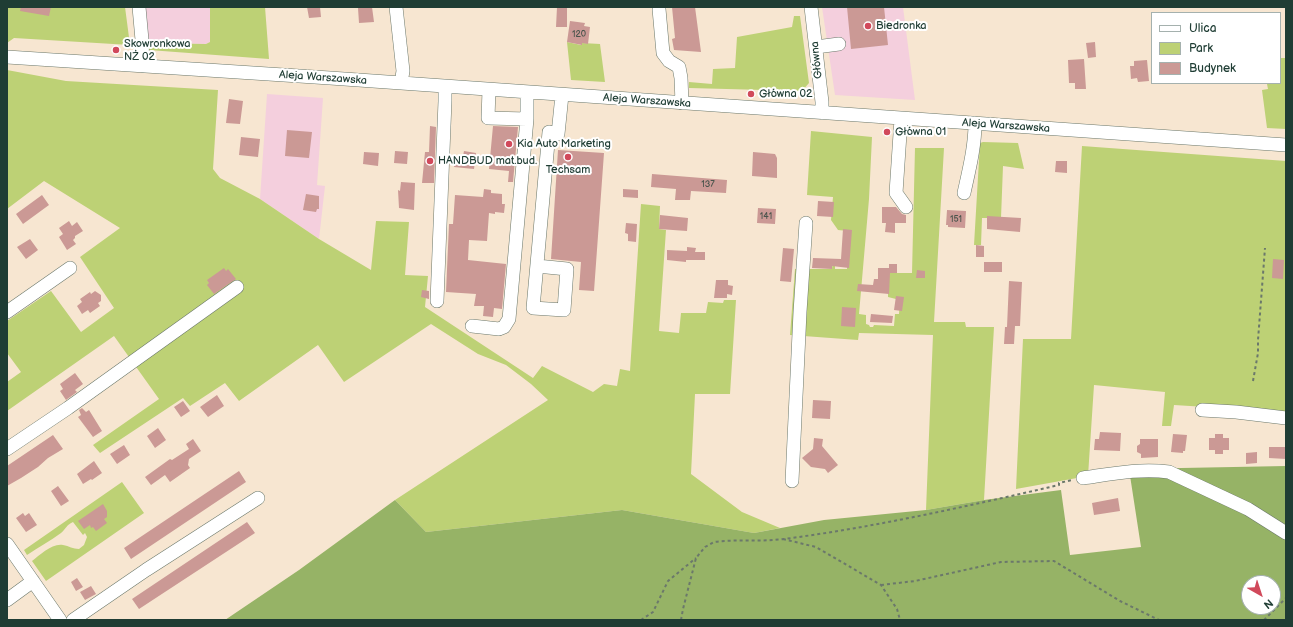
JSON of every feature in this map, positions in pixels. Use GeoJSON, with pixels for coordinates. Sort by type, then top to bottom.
{"type":"FeatureCollection","features":[{"type":"Feature","properties":{"kind":"street"},"geometry":{"type":"LineString","coordinates":[[139,7],[143,66]]}},
{"type":"Feature","properties":{"kind":"street"},"geometry":{"type":"LineString","coordinates":[[396,7],[403,70],[402,83]]}},
{"type":"Feature","properties":{"kind":"street","name":"Główna"},"geometry":{"type":"LineString","coordinates":[[811,7],[822,113]]}},
{"type":"Feature","properties":{"kind":"street"},"geometry":{"type":"LineString","coordinates":[[659,9],[663,52],[669,61],[679,68],[682,103]]}},
{"type":"Feature","properties":{"kind":"street"},"geometry":{"type":"LineString","coordinates":[[816,47],[839,44]]}},
{"type":"Feature","properties":{"kind":"street","name":"Aleja Warszawska"},"geometry":{"type":"LineString","coordinates":[[7,57],[402,83],[1286,146]]}},
{"type":"Feature","properties":{"kind":"street"},"geometry":{"type":"LineString","coordinates":[[436,301],[445,101],[444,86]]}},
{"type":"Feature","properties":{"kind":"street"},"geometry":{"type":"LineString","coordinates":[[489,90],[488,118],[527,119]]}},
{"type":"Feature","properties":{"kind":"street"},"geometry":{"type":"LineString","coordinates":[[472,326],[499,329],[504,327],[509,319],[527,119],[527,92]]}},
{"type":"Feature","properties":{"kind":"street"},"geometry":{"type":"LineString","coordinates":[[537,266],[549,132],[558,134],[562,95]]}},
{"type":"Feature","properties":{"kind":"street"},"geometry":{"type":"LineString","coordinates":[[901,119],[896,193],[906,207]]}},
{"type":"Feature","properties":{"kind":"street"},"geometry":{"type":"LineString","coordinates":[[964,194],[975,140],[976,124]]}},
{"type":"Feature","properties":{"kind":"street"},"geometry":{"type":"LineString","coordinates":[[792,480],[806,223]]}},
{"type":"Feature","properties":{"kind":"street"},"geometry":{"type":"LineString","coordinates":[[7,312],[70,268]]}},
{"type":"Feature","properties":{"kind":"street"},"geometry":{"type":"LineString","coordinates":[[7,450],[237,287]]}},
{"type":"Feature","properties":{"kind":"street"},"geometry":{"type":"LineString","coordinates":[[1202,410],[1236,412],[1286,418]]}},
{"type":"Feature","properties":{"kind":"street"},"geometry":{"type":"LineString","coordinates":[[1082,478],[1137,471],[1155,470],[1169,472],[1248,509],[1286,533]]}},
{"type":"Feature","properties":{"kind":"street"},"geometry":{"type":"LineString","coordinates":[[73,620],[146,570],[258,498]]}},
{"type":"Feature","properties":{"kind":"street"},"geometry":{"type":"LineString","coordinates":[[7,544],[60,620]]}},
{"type":"Feature","properties":{"kind":"street"},"geometry":{"type":"LineString","coordinates":[[7,600],[33,581]]}},
{"type":"Feature","properties":{"kind":"path"},"geometry":{"type":"LineString","coordinates":[[1253,380],[1258,354],[1265,248]]}},
{"type":"Feature","properties":{"kind":"path"},"geometry":{"type":"LineString","coordinates":[[641,620],[653,612],[668,582],[696,558],[705,547],[714,542],[782,539],[930,514],[1059,485],[1059,483],[1082,478]]}},
{"type":"Feature","properties":{"kind":"path"},"geometry":{"type":"LineString","coordinates":[[782,539],[816,547],[881,585],[898,609],[900,620]]}},
{"type":"Feature","properties":{"kind":"path"},"geometry":{"type":"LineString","coordinates":[[681,620],[696,558]]}},
{"type":"Feature","properties":{"kind":"path"},"geometry":{"type":"LineString","coordinates":[[881,585],[915,581],[1001,562],[1054,561],[1120,601],[1160,620]]}},
{"type":"Feature","properties":{"kind":"path"},"geometry":{"type":"LineString","coordinates":[[1264,620],[1286,598]]}},
{"type":"Feature","properties":{"kind":"shaded area"},"geometry":{"type":"Polygon","coordinates":[[[144,7],[210,7],[210,42],[206,44],[148,43],[144,7]]]}},
{"type":"Feature","properties":{"kind":"shaded area"},"geometry":{"type":"Polygon","coordinates":[[[822,7],[903,7],[915,100],[835,95],[822,7]]]}},
{"type":"Feature","properties":{"kind":"shaded area"},"geometry":{"type":"Polygon","coordinates":[[[267,94],[323,98],[317,185],[325,186],[319,239],[260,199],[267,94]]]}},
{"type":"Feature","properties":{"kind":"green space"},"geometry":{"type":"Polygon","coordinates":[[[7,7],[125,7],[130,45],[14,38],[7,43],[7,7]]]}},
{"type":"Feature","properties":{"kind":"green space"},"geometry":{"type":"Polygon","coordinates":[[[210,7],[265,7],[269,59],[149,50],[148,43],[206,44],[210,42],[210,7]]]}},
{"type":"Feature","properties":{"kind":"green space"},"geometry":{"type":"Polygon","coordinates":[[[794,16],[800,16],[809,83],[802,91],[689,88],[689,82],[712,84],[713,69],[735,68],[737,37],[792,27],[794,16]]]}},
{"type":"Feature","properties":{"kind":"green space"},"geometry":{"type":"Polygon","coordinates":[[[567,42],[581,45],[582,43],[600,44],[605,82],[571,80],[567,42]]]}},
{"type":"Feature","properties":{"kind":"green space"},"geometry":{"type":"Polygon","coordinates":[[[1281,58],[1286,58],[1286,129],[1267,128],[1262,90],[1268,89],[1267,84],[1281,84],[1281,58]]]}},
{"type":"Feature","properties":{"kind":"green space"},"geometry":{"type":"Polygon","coordinates":[[[7,70],[66,81],[218,90],[213,169],[220,178],[260,199],[319,239],[371,270],[376,221],[409,222],[405,275],[428,276],[425,307],[533,378],[542,366],[593,392],[604,384],[617,386],[620,369],[630,371],[641,204],[660,206],[659,229],[666,230],[659,331],[679,333],[681,313],[706,313],[708,302],[723,303],[724,300],[736,300],[730,394],[695,394],[691,474],[742,512],[780,528],[754,533],[622,510],[426,532],[395,500],[548,400],[531,384],[506,365],[478,354],[431,324],[344,382],[318,345],[239,401],[225,383],[190,406],[183,398],[100,453],[93,445],[159,399],[114,336],[7,411],[7,382],[21,372],[7,353],[7,321],[51,291],[81,332],[114,308],[80,257],[120,228],[44,181],[7,209],[7,70]]]}},
{"type":"Feature","properties":{"kind":"green space"},"geometry":{"type":"Polygon","coordinates":[[[811,131],[872,137],[869,199],[859,314],[866,315],[866,324],[870,327],[873,327],[874,325],[894,326],[895,314],[899,314],[900,300],[888,297],[888,273],[912,273],[915,148],[944,148],[934,322],[965,322],[966,327],[994,327],[984,500],[926,510],[933,335],[859,333],[858,340],[790,335],[795,269],[832,269],[833,259],[835,261],[835,269],[847,269],[848,231],[838,230],[831,220],[833,197],[807,195],[811,131]]]}},
{"type":"Feature","properties":{"kind":"green space"},"geometry":{"type":"Polygon","coordinates":[[[980,143],[1018,143],[1024,169],[1003,166],[1001,218],[982,218],[981,245],[974,245],[980,143]]]}},
{"type":"Feature","properties":{"kind":"green space"},"geometry":{"type":"Polygon","coordinates":[[[1082,146],[1286,161],[1286,412],[1174,405],[1171,426],[1162,426],[1165,392],[1094,385],[1088,476],[1016,489],[1023,339],[1071,339],[1082,146]]]}},
{"type":"Feature","properties":{"kind":"green space"},"geometry":{"type":"Polygon","coordinates":[[[1286,466],[1286,620],[225,620],[299,570],[395,500],[426,532],[622,510],[754,533],[824,520],[926,510],[984,500],[1061,490],[1070,555],[1141,547],[1129,469],[1286,466]]]}},
{"type":"Feature","properties":{"kind":"green space"},"geometry":{"type":"Polygon","coordinates":[[[122,482],[144,513],[46,581],[32,561],[46,550],[55,546],[63,545],[79,549],[84,545],[87,537],[85,533],[83,535],[73,522],[69,524],[61,533],[27,555],[24,550],[122,482]]]}},
{"type":"Feature","properties":{"kind":"building"},"geometry":{"type":"Polygon","coordinates":[[[21,7],[51,7],[49,16],[20,11],[21,7]]]}},
{"type":"Feature","properties":{"kind":"building"},"geometry":{"type":"Polygon","coordinates":[[[307,7],[320,7],[321,17],[309,18],[307,7]]]}},
{"type":"Feature","properties":{"kind":"building"},"geometry":{"type":"Polygon","coordinates":[[[372,7],[374,22],[359,23],[358,8],[372,7]]]}},
{"type":"Feature","properties":{"kind":"building"},"geometry":{"type":"Polygon","coordinates":[[[557,7],[567,7],[567,27],[556,27],[557,7]]]}},
{"type":"Feature","properties":{"kind":"building"},"geometry":{"type":"Polygon","coordinates":[[[672,7],[695,7],[701,52],[674,50],[672,39],[675,38],[672,7]]]}},
{"type":"Feature","properties":{"kind":"building","name":"Biedronka"},"geometry":{"type":"Polygon","coordinates":[[[847,7],[884,7],[888,45],[851,49],[847,7]]]}},
{"type":"Feature","properties":{"kind":"building"},"geometry":{"type":"Polygon","coordinates":[[[570,21],[585,23],[584,26],[590,27],[588,44],[582,43],[582,45],[567,42],[570,21]]]}},
{"type":"Feature","properties":{"kind":"building"},"geometry":{"type":"Polygon","coordinates":[[[1095,42],[1096,57],[1088,58],[1086,43],[1095,42]]]}},
{"type":"Feature","properties":{"kind":"building"},"geometry":{"type":"Polygon","coordinates":[[[1084,59],[1086,89],[1075,89],[1075,83],[1069,83],[1068,60],[1084,59]]]}},
{"type":"Feature","properties":{"kind":"building"},"geometry":{"type":"Polygon","coordinates":[[[1147,60],[1149,81],[1138,82],[1137,78],[1131,79],[1130,66],[1134,66],[1134,61],[1147,60]]]}},
{"type":"Feature","properties":{"kind":"building"},"geometry":{"type":"Polygon","coordinates":[[[229,99],[243,101],[240,124],[226,123],[229,99]]]}},
{"type":"Feature","properties":{"kind":"building"},"geometry":{"type":"Polygon","coordinates":[[[430,126],[436,127],[434,183],[422,183],[425,152],[429,152],[430,126]]]}},
{"type":"Feature","properties":{"kind":"building"},"geometry":{"type":"Polygon","coordinates":[[[493,126],[518,127],[513,182],[508,182],[509,171],[489,169],[493,126]]]}},
{"type":"Feature","properties":{"kind":"building"},"geometry":{"type":"Polygon","coordinates":[[[287,130],[312,132],[309,158],[285,156],[287,130]]]}},
{"type":"Feature","properties":{"kind":"building"},"geometry":{"type":"Polygon","coordinates":[[[241,137],[260,139],[258,157],[239,155],[241,137]]]}},
{"type":"Feature","properties":{"kind":"building"},"geometry":{"type":"Polygon","coordinates":[[[558,150],[604,153],[594,291],[579,290],[581,262],[551,259],[558,150]]]}},
{"type":"Feature","properties":{"kind":"building"},"geometry":{"type":"Polygon","coordinates":[[[395,151],[408,152],[407,164],[394,163],[395,151]]]}},
{"type":"Feature","properties":{"kind":"building"},"geometry":{"type":"Polygon","coordinates":[[[464,151],[476,153],[474,169],[454,167],[456,156],[463,156],[464,151]]]}},
{"type":"Feature","properties":{"kind":"building"},"geometry":{"type":"Polygon","coordinates":[[[364,152],[379,153],[378,166],[363,164],[364,152]]]}},
{"type":"Feature","properties":{"kind":"building"},"geometry":{"type":"Polygon","coordinates":[[[753,152],[775,154],[777,158],[777,178],[752,176],[753,152]]]}},
{"type":"Feature","properties":{"kind":"building"},"geometry":{"type":"Polygon","coordinates":[[[1056,161],[1067,161],[1067,173],[1055,172],[1056,161]]]}},
{"type":"Feature","properties":{"kind":"building"},"geometry":{"type":"Polygon","coordinates":[[[652,174],[727,180],[726,193],[691,191],[690,200],[675,200],[676,189],[651,187],[652,174]]]}},
{"type":"Feature","properties":{"kind":"building"},"geometry":{"type":"Polygon","coordinates":[[[401,182],[415,183],[414,210],[399,208],[398,190],[400,191],[401,182]]]}},
{"type":"Feature","properties":{"kind":"building"},"geometry":{"type":"Polygon","coordinates":[[[484,189],[491,190],[491,193],[502,194],[502,204],[505,204],[504,213],[489,213],[487,241],[469,240],[468,260],[506,264],[502,309],[494,308],[493,317],[483,316],[484,306],[474,306],[476,294],[446,292],[449,224],[453,224],[455,195],[483,197],[484,189]]]}},
{"type":"Feature","properties":{"kind":"building"},"geometry":{"type":"Polygon","coordinates":[[[623,189],[638,190],[638,198],[623,197],[623,189]]]}},
{"type":"Feature","properties":{"kind":"building"},"geometry":{"type":"Polygon","coordinates":[[[306,194],[319,196],[319,209],[317,209],[316,212],[303,210],[306,194]]]}},
{"type":"Feature","properties":{"kind":"building"},"geometry":{"type":"Polygon","coordinates":[[[42,195],[49,205],[23,224],[16,214],[42,195]]]}},
{"type":"Feature","properties":{"kind":"building"},"geometry":{"type":"Polygon","coordinates":[[[818,201],[834,202],[833,217],[817,216],[818,201]]]}},
{"type":"Feature","properties":{"kind":"building"},"geometry":{"type":"Polygon","coordinates":[[[882,207],[896,207],[902,214],[906,215],[906,223],[895,223],[895,233],[885,232],[886,223],[882,223],[882,207]]]}},
{"type":"Feature","properties":{"kind":"building"},"geometry":{"type":"Polygon","coordinates":[[[758,208],[776,209],[775,224],[757,223],[758,208]]]}},
{"type":"Feature","properties":{"kind":"building"},"geometry":{"type":"Polygon","coordinates":[[[947,210],[966,211],[965,228],[948,227],[948,225],[946,225],[947,210]]]}},
{"type":"Feature","properties":{"kind":"building"},"geometry":{"type":"Polygon","coordinates":[[[660,215],[688,218],[687,231],[659,229],[660,215]]]}},
{"type":"Feature","properties":{"kind":"building"},"geometry":{"type":"Polygon","coordinates":[[[987,216],[1021,218],[1020,232],[987,229],[987,216]]]}},
{"type":"Feature","properties":{"kind":"building"},"geometry":{"type":"Polygon","coordinates":[[[69,221],[72,226],[77,222],[83,231],[75,236],[73,240],[76,244],[67,250],[59,237],[63,234],[59,228],[69,221]]]}},
{"type":"Feature","properties":{"kind":"building"},"geometry":{"type":"Polygon","coordinates":[[[626,223],[637,224],[636,242],[628,241],[628,234],[625,233],[626,223]]]}},
{"type":"Feature","properties":{"kind":"building"},"geometry":{"type":"Polygon","coordinates":[[[843,229],[852,230],[849,268],[832,266],[832,269],[812,268],[813,258],[841,259],[843,229]]]}},
{"type":"Feature","properties":{"kind":"building"},"geometry":{"type":"Polygon","coordinates":[[[30,239],[38,250],[26,259],[17,247],[30,239]]]}},
{"type":"Feature","properties":{"kind":"building"},"geometry":{"type":"Polygon","coordinates":[[[976,245],[984,246],[984,257],[976,257],[976,245]]]}},
{"type":"Feature","properties":{"kind":"building"},"geometry":{"type":"Polygon","coordinates":[[[687,247],[696,248],[695,252],[705,252],[705,260],[686,260],[686,262],[667,260],[667,250],[687,251],[687,247]]]}},
{"type":"Feature","properties":{"kind":"building"},"geometry":{"type":"Polygon","coordinates":[[[783,248],[794,249],[791,282],[780,281],[783,248]]]}},
{"type":"Feature","properties":{"kind":"building"},"geometry":{"type":"Polygon","coordinates":[[[1273,259],[1284,260],[1283,279],[1272,278],[1273,259]]]}},
{"type":"Feature","properties":{"kind":"building"},"geometry":{"type":"Polygon","coordinates":[[[984,262],[1002,262],[1002,272],[984,272],[984,262]]]}},
{"type":"Feature","properties":{"kind":"building"},"geometry":{"type":"Polygon","coordinates":[[[889,264],[897,264],[897,273],[890,273],[889,294],[857,291],[858,284],[873,285],[874,279],[878,279],[878,268],[889,268],[889,264]]]}},
{"type":"Feature","properties":{"kind":"building"},"geometry":{"type":"Polygon","coordinates":[[[224,268],[226,271],[228,269],[236,279],[214,294],[207,285],[209,283],[207,280],[224,268]]]}},
{"type":"Feature","properties":{"kind":"building"},"geometry":{"type":"Polygon","coordinates":[[[917,270],[925,271],[925,278],[916,278],[917,270]]]}},
{"type":"Feature","properties":{"kind":"building"},"geometry":{"type":"Polygon","coordinates":[[[716,280],[728,280],[728,285],[733,286],[732,295],[727,294],[727,298],[714,298],[716,280]]]}},
{"type":"Feature","properties":{"kind":"building"},"geometry":{"type":"Polygon","coordinates":[[[1009,281],[1022,282],[1020,326],[1015,326],[1014,344],[1004,344],[1005,327],[1007,327],[1009,281]]]}},
{"type":"Feature","properties":{"kind":"building"},"geometry":{"type":"Polygon","coordinates":[[[422,290],[429,291],[429,299],[421,297],[422,290]]]}},
{"type":"Feature","properties":{"kind":"building"},"geometry":{"type":"Polygon","coordinates":[[[95,291],[101,295],[101,301],[98,303],[100,306],[90,313],[88,310],[82,314],[77,306],[82,302],[80,299],[90,292],[91,294],[95,291]]]}},
{"type":"Feature","properties":{"kind":"building"},"geometry":{"type":"Polygon","coordinates":[[[896,296],[904,297],[902,311],[894,310],[896,296]]]}},
{"type":"Feature","properties":{"kind":"building"},"geometry":{"type":"Polygon","coordinates":[[[842,307],[856,308],[855,327],[841,326],[842,307]]]}},
{"type":"Feature","properties":{"kind":"building"},"geometry":{"type":"Polygon","coordinates":[[[871,314],[893,316],[892,323],[870,322],[871,314]]]}},
{"type":"Feature","properties":{"kind":"building"},"geometry":{"type":"Polygon","coordinates":[[[75,373],[83,384],[75,390],[77,392],[66,400],[60,391],[63,389],[60,384],[75,373]]]}},
{"type":"Feature","properties":{"kind":"building"},"geometry":{"type":"Polygon","coordinates":[[[217,395],[224,406],[208,417],[200,407],[217,395]]]}},
{"type":"Feature","properties":{"kind":"building"},"geometry":{"type":"Polygon","coordinates":[[[813,400],[831,401],[830,419],[812,418],[813,400]]]}},
{"type":"Feature","properties":{"kind":"building"},"geometry":{"type":"Polygon","coordinates":[[[183,401],[190,411],[181,417],[174,407],[183,401]]]}},
{"type":"Feature","properties":{"kind":"building"},"geometry":{"type":"Polygon","coordinates":[[[82,408],[86,412],[89,410],[102,431],[93,437],[78,417],[81,415],[79,410],[82,408]]]}},
{"type":"Feature","properties":{"kind":"building"},"geometry":{"type":"Polygon","coordinates":[[[158,428],[166,440],[155,448],[147,436],[158,428]]]}},
{"type":"Feature","properties":{"kind":"building"},"geometry":{"type":"Polygon","coordinates":[[[1100,432],[1121,433],[1120,451],[1094,450],[1095,439],[1099,439],[1100,432]]]}},
{"type":"Feature","properties":{"kind":"building"},"geometry":{"type":"Polygon","coordinates":[[[1173,434],[1187,435],[1185,451],[1183,451],[1183,453],[1171,452],[1173,434]]]}},
{"type":"Feature","properties":{"kind":"building"},"geometry":{"type":"Polygon","coordinates":[[[1215,434],[1223,434],[1223,438],[1229,438],[1229,450],[1223,450],[1223,454],[1215,454],[1215,450],[1209,450],[1209,438],[1215,438],[1215,434]]]}},
{"type":"Feature","properties":{"kind":"building"},"geometry":{"type":"Polygon","coordinates":[[[53,435],[63,449],[48,458],[38,467],[7,486],[7,466],[53,435]]]}},
{"type":"Feature","properties":{"kind":"building"},"geometry":{"type":"Polygon","coordinates":[[[814,438],[823,439],[822,446],[838,465],[828,473],[825,469],[811,467],[802,458],[813,449],[814,438]]]}},
{"type":"Feature","properties":{"kind":"building"},"geometry":{"type":"Polygon","coordinates":[[[193,439],[201,451],[189,459],[188,465],[190,468],[170,482],[165,475],[151,485],[145,477],[170,459],[172,460],[189,449],[186,444],[193,439]]]}},
{"type":"Feature","properties":{"kind":"building"},"geometry":{"type":"Polygon","coordinates":[[[1140,439],[1158,439],[1158,457],[1141,458],[1141,454],[1137,452],[1137,446],[1140,444],[1140,439]]]}},
{"type":"Feature","properties":{"kind":"building"},"geometry":{"type":"Polygon","coordinates":[[[124,445],[130,455],[117,464],[110,454],[124,445]]]}},
{"type":"Feature","properties":{"kind":"building"},"geometry":{"type":"Polygon","coordinates":[[[1269,447],[1286,447],[1286,459],[1269,458],[1269,447]]]}},
{"type":"Feature","properties":{"kind":"building"},"geometry":{"type":"Polygon","coordinates":[[[1257,452],[1257,463],[1246,464],[1246,453],[1257,452]]]}},
{"type":"Feature","properties":{"kind":"building"},"geometry":{"type":"Polygon","coordinates":[[[94,461],[102,473],[83,484],[77,474],[94,461]]]}},
{"type":"Feature","properties":{"kind":"building"},"geometry":{"type":"Polygon","coordinates":[[[239,471],[246,482],[131,559],[124,548],[239,471]]]}},
{"type":"Feature","properties":{"kind":"building"},"geometry":{"type":"Polygon","coordinates":[[[58,486],[69,501],[61,506],[51,491],[58,486]]]}},
{"type":"Feature","properties":{"kind":"building"},"geometry":{"type":"Polygon","coordinates":[[[1118,498],[1120,511],[1094,515],[1092,503],[1118,498]]]}},
{"type":"Feature","properties":{"kind":"building"},"geometry":{"type":"Polygon","coordinates":[[[103,504],[107,511],[107,517],[104,519],[107,523],[96,531],[93,527],[91,528],[90,525],[84,529],[78,521],[103,504]]]}},
{"type":"Feature","properties":{"kind":"building"},"geometry":{"type":"Polygon","coordinates":[[[23,513],[25,516],[29,513],[37,525],[26,532],[16,518],[23,513]]]}},
{"type":"Feature","properties":{"kind":"building"},"geometry":{"type":"Polygon","coordinates":[[[247,522],[255,533],[139,609],[132,599],[247,522]]]}},
{"type":"Feature","properties":{"kind":"building"},"geometry":{"type":"Polygon","coordinates":[[[77,578],[83,587],[76,591],[71,582],[77,578]]]}},
{"type":"Feature","properties":{"kind":"building"},"geometry":{"type":"Polygon","coordinates":[[[91,586],[96,594],[85,600],[80,592],[91,586]]]}},
{"type":"Feature","properties":{"kind":"place","name":"Biedronka"},"geometry":{"type":"Point","coordinates":[868,26]}},
{"type":"Feature","properties":{"kind":"place","name":"Skowronkowa NŻ 02"},"geometry":{"type":"Point","coordinates":[116,50]}},
{"type":"Feature","properties":{"kind":"place","name":"Główna 02"},"geometry":{"type":"Point","coordinates":[751,94]}},
{"type":"Feature","properties":{"kind":"place","name":"Główna 01"},"geometry":{"type":"Point","coordinates":[887,132]}},
{"type":"Feature","properties":{"kind":"place","name":"Kia Auto Marketing"},"geometry":{"type":"Point","coordinates":[509,144]}},
{"type":"Feature","properties":{"kind":"place","name":"Techsam"},"geometry":{"type":"Point","coordinates":[568,157]}},
{"type":"Feature","properties":{"kind":"place","name":"HANDBUD mat.bud."},"geometry":{"type":"Point","coordinates":[430,161]}}]}
